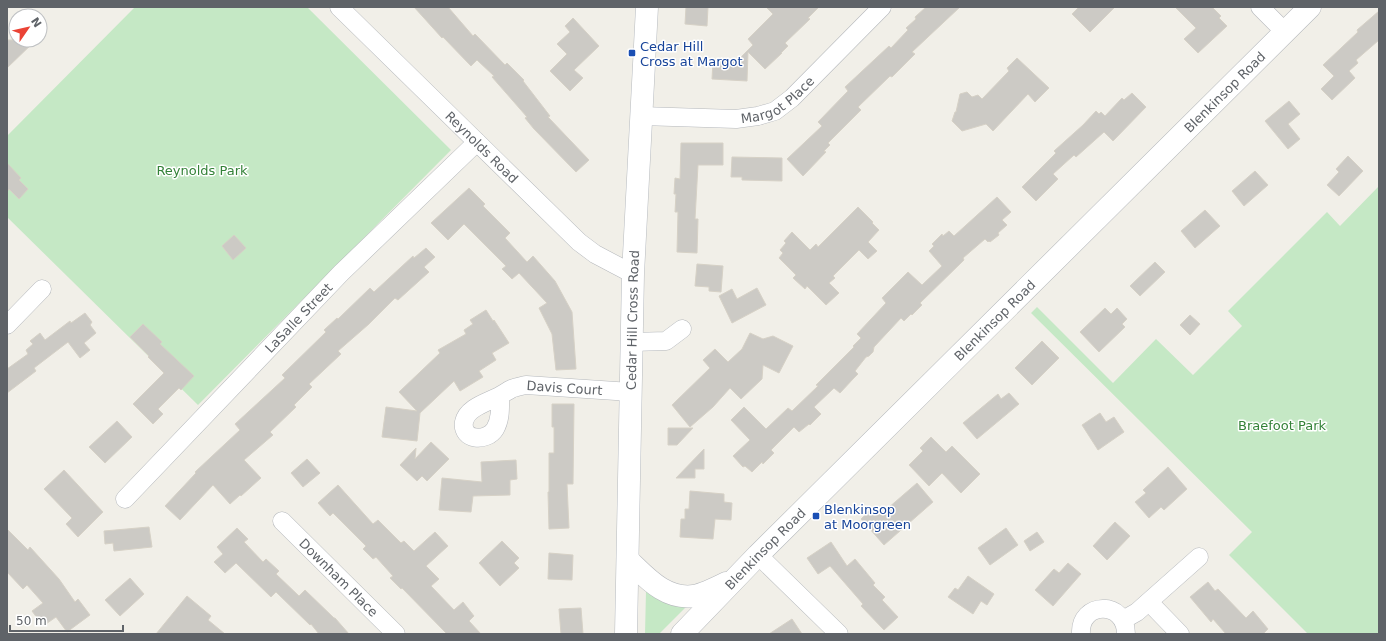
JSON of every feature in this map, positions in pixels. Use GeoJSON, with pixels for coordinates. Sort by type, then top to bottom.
{"type":"FeatureCollection","features":[{"type":"Feature","properties":{"kind":"street","name":"Reynolds Road"},"geometry":{"type":"LineString","coordinates":[[339,7],[579,242],[595,254],[633,274]]}},
{"type":"Feature","properties":{"kind":"street","name":"Cedar Hill Cross Road"},"geometry":{"type":"LineString","coordinates":[[626,634],[633,274],[647,7]]}},
{"type":"Feature","properties":{"kind":"street","name":"Margot Place"},"geometry":{"type":"LineString","coordinates":[[641,116],[736,119],[758,116],[775,110],[792,98],[882,7]]}},
{"type":"Feature","properties":{"kind":"street"},"geometry":{"type":"LineString","coordinates":[[1260,7],[1285,32]]}},
{"type":"Feature","properties":{"kind":"street","name":"Blenkinsop Road"},"geometry":{"type":"LineString","coordinates":[[682,634],[758,555],[1310,7]]}},
{"type":"Feature","properties":{"kind":"street","name":"LaSalle Street"},"geometry":{"type":"LineString","coordinates":[[124,499],[341,273],[478,142]]}},
{"type":"Feature","properties":{"kind":"street"},"geometry":{"type":"LineString","coordinates":[[7,325],[42,289]]}},
{"type":"Feature","properties":{"kind":"street"},"geometry":{"type":"LineString","coordinates":[[632,342],[666,341],[682,329]]}},
{"type":"Feature","properties":{"kind":"street","name":"Davis Court"},"geometry":{"type":"LineString","coordinates":[[500,396],[512,388],[526,385],[631,392]]}},
{"type":"Feature","properties":{"kind":"street","name":"Downham Place"},"geometry":{"type":"LineString","coordinates":[[282,521],[396,634]]}},
{"type":"Feature","properties":{"kind":"street"},"geometry":{"type":"LineString","coordinates":[[758,555],[838,634]]}},
{"type":"Feature","properties":{"kind":"street"},"geometry":{"type":"LineString","coordinates":[[1081,634],[1082,622],[1086,616],[1092,611],[1099,609],[1106,608],[1119,614],[1125,627],[1137,612],[1199,557]]}},
{"type":"Feature","properties":{"kind":"street"},"geometry":{"type":"LineString","coordinates":[[628,560],[656,586],[675,595],[693,596],[734,580]]}},
{"type":"Feature","properties":{"kind":"street"},"geometry":{"type":"LineString","coordinates":[[1149,602],[1180,634]]}},
{"type":"Feature","properties":{"kind":"green space","name":"Reynolds Park"},"geometry":{"type":"Polygon","coordinates":[[[135,7],[307,7],[451,150],[198,405],[7,217],[7,136],[135,7]]]}},
{"type":"Feature","properties":{"kind":"green space","name":"Braefoot Park"},"geometry":{"type":"Polygon","coordinates":[[[1379,186],[1379,634],[1308,634],[1229,555],[1252,532],[1031,313],[1037,307],[1113,383],[1156,339],[1193,375],[1242,326],[1228,311],[1327,212],[1340,226],[1379,186]]]}},
{"type":"Feature","properties":{"kind":"green space"},"geometry":{"type":"Polygon","coordinates":[[[646,591],[686,607],[659,634],[645,634],[646,591]]]}},
{"type":"Feature","properties":{"kind":"building"},"geometry":{"type":"Polygon","coordinates":[[[414,7],[448,7],[473,36],[475,34],[505,65],[507,63],[524,80],[523,81],[550,116],[548,117],[589,160],[576,172],[534,129],[525,118],[527,117],[492,77],[494,76],[477,60],[471,66],[443,37],[442,38],[414,7]]]}},
{"type":"Feature","properties":{"kind":"building"},"geometry":{"type":"Polygon","coordinates":[[[686,7],[708,7],[707,26],[685,24],[686,7]]]}},
{"type":"Feature","properties":{"kind":"building"},"geometry":{"type":"Polygon","coordinates":[[[766,7],[819,7],[808,18],[810,19],[785,43],[788,46],[782,53],[765,69],[748,52],[747,81],[712,79],[713,61],[736,62],[753,45],[748,39],[773,14],[766,7]]]}},
{"type":"Feature","properties":{"kind":"building"},"geometry":{"type":"Polygon","coordinates":[[[926,7],[960,7],[912,52],[915,54],[892,77],[890,76],[858,107],[861,110],[828,143],[830,145],[824,151],[826,152],[803,176],[787,159],[822,126],[818,122],[848,91],[845,87],[889,46],[891,48],[908,30],[906,28],[916,19],[915,17],[926,7]]]}},
{"type":"Feature","properties":{"kind":"building"},"geometry":{"type":"Polygon","coordinates":[[[1079,7],[1115,7],[1090,32],[1072,14],[1079,7]]]}},
{"type":"Feature","properties":{"kind":"building"},"geometry":{"type":"Polygon","coordinates":[[[1175,7],[1212,7],[1221,16],[1219,18],[1227,26],[1198,53],[1184,39],[1196,28],[1175,7]]]}},
{"type":"Feature","properties":{"kind":"building"},"geometry":{"type":"Polygon","coordinates":[[[1379,11],[1379,40],[1356,60],[1358,63],[1349,71],[1355,78],[1332,100],[1321,89],[1334,76],[1323,65],[1358,32],[1357,30],[1379,11]]]}},
{"type":"Feature","properties":{"kind":"building"},"geometry":{"type":"Polygon","coordinates":[[[573,18],[599,46],[574,70],[583,78],[570,91],[550,71],[567,54],[557,44],[570,32],[565,26],[573,18]]]}},
{"type":"Feature","properties":{"kind":"building"},"geometry":{"type":"Polygon","coordinates":[[[7,40],[8,48],[28,48],[7,68],[7,40]]]}},
{"type":"Feature","properties":{"kind":"building"},"geometry":{"type":"Polygon","coordinates":[[[1017,58],[1049,88],[1035,102],[1028,94],[993,131],[986,124],[962,131],[952,121],[956,112],[960,94],[967,92],[972,97],[978,95],[982,99],[1009,71],[1007,68],[1017,58]]]}},
{"type":"Feature","properties":{"kind":"building"},"geometry":{"type":"Polygon","coordinates":[[[1132,93],[1146,107],[1113,141],[1104,132],[1076,157],[1074,155],[1053,174],[1058,179],[1036,201],[1022,187],[1056,153],[1054,151],[1096,111],[1099,114],[1101,112],[1105,116],[1122,98],[1124,100],[1132,93]]]}},
{"type":"Feature","properties":{"kind":"building"},"geometry":{"type":"Polygon","coordinates":[[[1289,101],[1300,114],[1288,124],[1300,139],[1288,149],[1265,121],[1289,101]]]}},
{"type":"Feature","properties":{"kind":"building"},"geometry":{"type":"Polygon","coordinates":[[[681,143],[723,143],[723,165],[698,165],[695,219],[698,219],[697,253],[677,252],[678,212],[675,212],[676,194],[674,194],[675,178],[680,179],[681,143]]]}},
{"type":"Feature","properties":{"kind":"building"},"geometry":{"type":"Polygon","coordinates":[[[1348,156],[1363,171],[1339,196],[1327,185],[1339,172],[1336,169],[1348,156]]]}},
{"type":"Feature","properties":{"kind":"building"},"geometry":{"type":"Polygon","coordinates":[[[732,157],[782,158],[782,181],[742,180],[742,177],[731,177],[732,157]]]}},
{"type":"Feature","properties":{"kind":"building"},"geometry":{"type":"Polygon","coordinates":[[[7,163],[21,178],[19,180],[28,189],[19,199],[9,189],[7,192],[7,163]]]}},
{"type":"Feature","properties":{"kind":"building"},"geometry":{"type":"Polygon","coordinates":[[[1255,171],[1268,185],[1244,206],[1232,191],[1255,171]]]}},
{"type":"Feature","properties":{"kind":"building"},"geometry":{"type":"Polygon","coordinates":[[[469,188],[485,204],[483,206],[510,233],[505,238],[527,262],[533,256],[555,281],[572,312],[576,369],[556,370],[552,334],[539,308],[547,303],[519,273],[512,279],[502,269],[506,266],[464,224],[448,240],[431,223],[469,188]]]}},
{"type":"Feature","properties":{"kind":"building"},"geometry":{"type":"Polygon","coordinates":[[[997,197],[1011,212],[1002,220],[1007,225],[998,233],[999,235],[990,242],[985,239],[963,258],[964,260],[920,303],[922,305],[912,315],[911,314],[904,321],[901,318],[874,347],[873,352],[866,357],[855,371],[858,374],[840,393],[834,388],[814,407],[821,414],[810,425],[809,424],[799,432],[794,427],[771,450],[774,453],[752,472],[745,466],[743,467],[733,456],[750,440],[731,420],[744,407],[766,429],[788,408],[792,411],[818,386],[816,385],[854,347],[853,346],[861,338],[857,334],[886,303],[882,298],[908,272],[922,285],[942,266],[929,251],[934,246],[932,244],[942,234],[943,236],[949,231],[954,236],[997,197]]]}},
{"type":"Feature","properties":{"kind":"building"},"geometry":{"type":"Polygon","coordinates":[[[858,207],[879,230],[868,242],[877,251],[868,259],[859,250],[833,276],[835,278],[829,283],[839,293],[826,305],[807,286],[805,289],[793,278],[796,275],[779,258],[783,253],[780,250],[786,243],[784,241],[792,232],[810,250],[816,244],[818,247],[858,207]]]}},
{"type":"Feature","properties":{"kind":"building"},"geometry":{"type":"Polygon","coordinates":[[[1205,210],[1220,226],[1195,248],[1181,231],[1205,210]]]}},
{"type":"Feature","properties":{"kind":"building"},"geometry":{"type":"Polygon","coordinates":[[[234,235],[246,248],[233,260],[222,246],[234,235]]]}},
{"type":"Feature","properties":{"kind":"building"},"geometry":{"type":"Polygon","coordinates":[[[426,248],[435,257],[424,267],[429,272],[398,300],[395,298],[369,324],[338,351],[341,354],[309,384],[312,387],[294,405],[296,407],[270,432],[273,435],[244,460],[261,478],[230,504],[213,485],[180,520],[165,506],[196,473],[195,472],[240,430],[235,424],[285,378],[282,375],[326,332],[324,330],[337,318],[338,319],[370,288],[374,292],[413,256],[414,258],[426,248]]]}},
{"type":"Feature","properties":{"kind":"building"},"geometry":{"type":"Polygon","coordinates":[[[1155,262],[1165,272],[1140,296],[1130,286],[1155,262]]]}},
{"type":"Feature","properties":{"kind":"building"},"geometry":{"type":"Polygon","coordinates":[[[697,264],[723,266],[721,292],[709,291],[709,287],[695,286],[697,264]]]}},
{"type":"Feature","properties":{"kind":"building"},"geometry":{"type":"Polygon","coordinates":[[[757,288],[766,305],[732,323],[719,296],[732,289],[737,299],[757,288]]]}},
{"type":"Feature","properties":{"kind":"building"},"geometry":{"type":"Polygon","coordinates":[[[1105,308],[1111,314],[1117,308],[1127,319],[1122,324],[1125,327],[1099,352],[1080,332],[1105,308]]]}},
{"type":"Feature","properties":{"kind":"building"},"geometry":{"type":"Polygon","coordinates":[[[486,310],[509,343],[492,353],[496,360],[479,371],[483,377],[460,391],[454,381],[420,413],[417,441],[382,437],[386,407],[417,411],[399,392],[440,353],[438,350],[466,334],[464,330],[473,324],[470,320],[486,310]]]}},
{"type":"Feature","properties":{"kind":"building"},"geometry":{"type":"Polygon","coordinates":[[[85,313],[92,322],[90,325],[96,333],[84,343],[90,350],[80,358],[68,342],[34,368],[36,371],[7,393],[7,369],[28,354],[26,350],[33,344],[30,341],[40,333],[45,340],[70,321],[71,323],[85,313]]]}},
{"type":"Feature","properties":{"kind":"building"},"geometry":{"type":"Polygon","coordinates":[[[1190,315],[1200,324],[1190,335],[1180,325],[1190,315]]]}},
{"type":"Feature","properties":{"kind":"building"},"geometry":{"type":"Polygon","coordinates":[[[143,324],[162,342],[160,344],[194,376],[181,390],[179,388],[158,409],[163,414],[153,424],[133,404],[164,373],[130,337],[143,324]]]}},
{"type":"Feature","properties":{"kind":"building"},"geometry":{"type":"Polygon","coordinates":[[[750,333],[763,339],[773,336],[793,346],[779,373],[763,365],[762,379],[741,399],[730,388],[713,407],[690,427],[672,405],[710,368],[703,360],[715,349],[728,362],[742,349],[750,333]]]}},
{"type":"Feature","properties":{"kind":"building"},"geometry":{"type":"Polygon","coordinates":[[[1042,341],[1059,358],[1032,385],[1015,368],[1042,341]]]}},
{"type":"Feature","properties":{"kind":"building"},"geometry":{"type":"Polygon","coordinates":[[[1009,393],[1019,404],[977,439],[963,423],[998,394],[1001,399],[1009,393]]]}},
{"type":"Feature","properties":{"kind":"building"},"geometry":{"type":"Polygon","coordinates":[[[552,404],[574,404],[573,484],[567,484],[569,528],[549,529],[549,453],[554,453],[552,404]]]}},
{"type":"Feature","properties":{"kind":"building"},"geometry":{"type":"Polygon","coordinates":[[[1100,413],[1106,422],[1114,417],[1124,432],[1098,450],[1082,425],[1100,413]]]}},
{"type":"Feature","properties":{"kind":"building"},"geometry":{"type":"Polygon","coordinates":[[[117,421],[132,437],[105,463],[89,447],[117,421]]]}},
{"type":"Feature","properties":{"kind":"building"},"geometry":{"type":"Polygon","coordinates":[[[668,428],[693,428],[677,445],[668,445],[668,428]]]}},
{"type":"Feature","properties":{"kind":"building"},"geometry":{"type":"Polygon","coordinates":[[[931,437],[946,452],[952,446],[980,474],[961,493],[942,473],[929,486],[909,465],[923,451],[920,448],[931,437]]]}},
{"type":"Feature","properties":{"kind":"building"},"geometry":{"type":"Polygon","coordinates":[[[431,442],[449,459],[427,481],[422,476],[417,481],[400,465],[416,448],[415,459],[431,442]]]}},
{"type":"Feature","properties":{"kind":"building"},"geometry":{"type":"Polygon","coordinates":[[[704,449],[704,469],[695,469],[695,478],[676,478],[704,449]]]}},
{"type":"Feature","properties":{"kind":"building"},"geometry":{"type":"Polygon","coordinates":[[[307,459],[320,473],[303,487],[291,473],[307,459]]]}},
{"type":"Feature","properties":{"kind":"building"},"geometry":{"type":"Polygon","coordinates":[[[516,460],[517,479],[510,480],[510,495],[473,496],[471,512],[439,510],[442,478],[482,482],[481,462],[516,460]]]}},
{"type":"Feature","properties":{"kind":"building"},"geometry":{"type":"Polygon","coordinates":[[[1168,467],[1187,489],[1164,510],[1161,507],[1149,518],[1135,502],[1146,493],[1143,490],[1168,467]]]}},
{"type":"Feature","properties":{"kind":"building"},"geometry":{"type":"Polygon","coordinates":[[[64,470],[103,512],[78,537],[66,524],[72,518],[44,489],[64,470]]]}},
{"type":"Feature","properties":{"kind":"building"},"geometry":{"type":"Polygon","coordinates":[[[917,483],[933,502],[884,545],[861,519],[873,507],[880,515],[917,483]]]}},
{"type":"Feature","properties":{"kind":"building"},"geometry":{"type":"Polygon","coordinates":[[[338,485],[373,524],[378,520],[401,543],[404,541],[414,551],[435,532],[448,546],[426,566],[439,579],[431,586],[454,610],[463,602],[474,616],[469,621],[481,634],[447,634],[402,588],[401,589],[390,578],[393,576],[376,557],[373,559],[363,549],[366,546],[333,513],[330,516],[318,503],[338,485]]]}},
{"type":"Feature","properties":{"kind":"building"},"geometry":{"type":"Polygon","coordinates":[[[690,491],[724,494],[724,502],[732,503],[731,520],[715,519],[713,539],[680,537],[681,519],[685,519],[685,509],[689,509],[690,491]]]}},
{"type":"Feature","properties":{"kind":"building"},"geometry":{"type":"Polygon","coordinates":[[[1115,522],[1130,536],[1107,560],[1093,546],[1115,522]]]}},
{"type":"Feature","properties":{"kind":"building"},"geometry":{"type":"Polygon","coordinates":[[[149,527],[152,547],[114,551],[113,543],[105,544],[104,531],[149,527]]]}},
{"type":"Feature","properties":{"kind":"building"},"geometry":{"type":"Polygon","coordinates":[[[237,528],[248,539],[244,542],[263,562],[266,559],[279,571],[276,574],[299,596],[305,590],[335,618],[349,634],[319,634],[311,624],[310,625],[276,592],[271,597],[236,563],[225,573],[214,562],[223,554],[217,547],[237,528]]]}},
{"type":"Feature","properties":{"kind":"building"},"geometry":{"type":"Polygon","coordinates":[[[1006,528],[1018,545],[990,565],[978,548],[1006,528]]]}},
{"type":"Feature","properties":{"kind":"building"},"geometry":{"type":"Polygon","coordinates":[[[7,529],[28,550],[30,547],[59,579],[75,602],[78,599],[90,615],[67,632],[56,617],[43,626],[32,611],[43,603],[27,585],[23,589],[7,572],[7,529]]]}},
{"type":"Feature","properties":{"kind":"building"},"geometry":{"type":"Polygon","coordinates":[[[1037,532],[1044,542],[1030,551],[1024,541],[1037,532]]]}},
{"type":"Feature","properties":{"kind":"building"},"geometry":{"type":"Polygon","coordinates":[[[502,541],[519,558],[514,563],[519,568],[500,586],[479,563],[502,541]]]}},
{"type":"Feature","properties":{"kind":"building"},"geometry":{"type":"Polygon","coordinates":[[[831,542],[847,566],[855,559],[875,583],[873,585],[885,597],[882,600],[898,617],[884,630],[861,606],[863,604],[830,566],[818,574],[807,558],[831,542]]]}},
{"type":"Feature","properties":{"kind":"building"},"geometry":{"type":"Polygon","coordinates":[[[549,553],[573,555],[572,580],[548,579],[549,553]]]}},
{"type":"Feature","properties":{"kind":"building"},"geometry":{"type":"Polygon","coordinates":[[[1068,563],[1081,574],[1053,606],[1035,590],[1054,569],[1059,573],[1068,563]]]}},
{"type":"Feature","properties":{"kind":"building"},"geometry":{"type":"Polygon","coordinates":[[[968,576],[994,594],[987,605],[981,601],[973,614],[948,597],[955,588],[958,590],[968,576]]]}},
{"type":"Feature","properties":{"kind":"building"},"geometry":{"type":"Polygon","coordinates":[[[130,578],[144,594],[120,616],[105,600],[130,578]]]}},
{"type":"Feature","properties":{"kind":"building"},"geometry":{"type":"Polygon","coordinates":[[[1208,582],[1215,591],[1218,589],[1246,618],[1253,611],[1268,629],[1263,634],[1226,634],[1213,619],[1211,622],[1190,597],[1208,582]]]}},
{"type":"Feature","properties":{"kind":"building"},"geometry":{"type":"Polygon","coordinates":[[[187,596],[211,616],[208,620],[225,634],[156,634],[187,596]]]}},
{"type":"Feature","properties":{"kind":"building"},"geometry":{"type":"Polygon","coordinates":[[[581,608],[583,634],[561,634],[559,609],[581,608]]]}},
{"type":"Feature","properties":{"kind":"building"},"geometry":{"type":"Polygon","coordinates":[[[792,619],[802,634],[769,634],[792,619]]]}},
{"type":"Feature","properties":{"kind":"place","name":"Cedar Hill Cross at Margot"},"geometry":{"type":"Point","coordinates":[632,53]}},
{"type":"Feature","properties":{"kind":"place","name":"Blenkinsop at Moorgreen"},"geometry":{"type":"Point","coordinates":[816,516]}}]}
